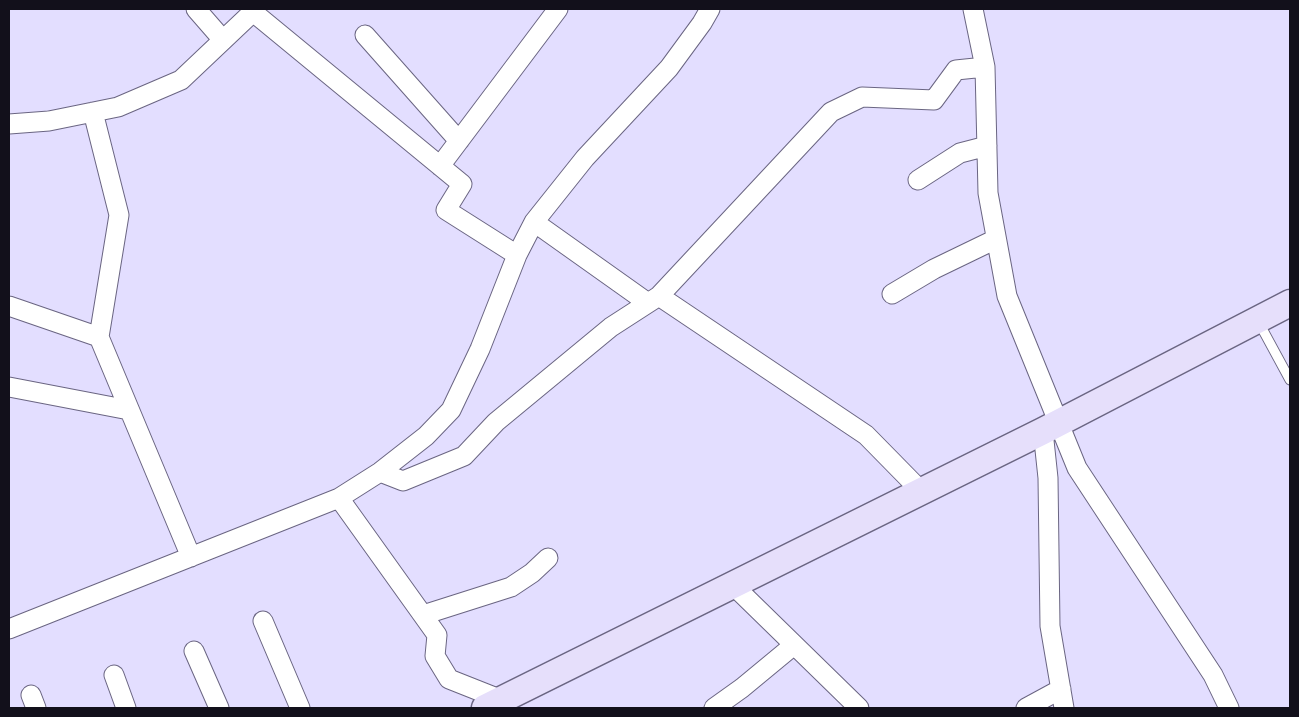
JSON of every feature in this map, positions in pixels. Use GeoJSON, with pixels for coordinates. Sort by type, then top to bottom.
{"type":"FeatureCollection","features":[{"type":"Feature","properties":{"kind":"main road"},"geometry":{"type":"LineString","coordinates":[[497,705],[1051,427],[1290,303]]}},
{"type":"Feature","properties":{"kind":"street"},"geometry":{"type":"LineString","coordinates":[[196,9],[223,40]]}},
{"type":"Feature","properties":{"kind":"street"},"geometry":{"type":"LineString","coordinates":[[440,166],[558,9]]}},
{"type":"Feature","properties":{"kind":"street"},"geometry":{"type":"LineString","coordinates":[[9,629],[339,498],[380,472],[426,436],[451,410],[480,349],[517,255],[534,222],[585,158],[668,68],[702,23],[710,9]]}},
{"type":"Feature","properties":{"kind":"street"},"geometry":{"type":"LineString","coordinates":[[973,9],[985,67],[988,193],[996,239],[1007,296],[1051,427],[1212,675],[1229,708]]}},
{"type":"Feature","properties":{"kind":"street"},"geometry":{"type":"LineString","coordinates":[[9,124],[49,121],[118,107],[180,80],[255,10],[462,184],[446,210],[517,255]]}},
{"type":"Feature","properties":{"kind":"street"},"geometry":{"type":"LineString","coordinates":[[365,35],[459,141]]}},
{"type":"Feature","properties":{"kind":"street"},"geometry":{"type":"LineString","coordinates":[[380,472],[403,481],[464,456],[496,422],[611,327],[654,300],[831,112],[862,97],[934,100],[956,70],[985,67]]}},
{"type":"Feature","properties":{"kind":"street"},"geometry":{"type":"LineString","coordinates":[[93,112],[120,215],[99,337],[191,557]]}},
{"type":"Feature","properties":{"kind":"street"},"geometry":{"type":"LineString","coordinates":[[918,180],[960,153],[986,146]]}},
{"type":"Feature","properties":{"kind":"street"},"geometry":{"type":"LineString","coordinates":[[534,222],[866,435],[921,491]]}},
{"type":"Feature","properties":{"kind":"street"},"geometry":{"type":"LineString","coordinates":[[892,294],[934,269],[996,239]]}},
{"type":"Feature","properties":{"kind":"street"},"geometry":{"type":"LineString","coordinates":[[9,306],[99,337]]}},
{"type":"Feature","properties":{"kind":"street"},"geometry":{"type":"LineString","coordinates":[[9,387],[130,410]]}},
{"type":"Feature","properties":{"kind":"street"},"geometry":{"type":"LineString","coordinates":[[1051,427],[1048,478],[1050,626],[1064,708]]}},
{"type":"Feature","properties":{"kind":"street"},"geometry":{"type":"LineString","coordinates":[[339,498],[437,635],[435,656],[449,679],[497,705]]}},
{"type":"Feature","properties":{"kind":"street"},"geometry":{"type":"LineString","coordinates":[[423,615],[511,588],[532,573],[548,558]]}},
{"type":"Feature","properties":{"kind":"street"},"geometry":{"type":"LineString","coordinates":[[733,585],[859,708]]}},
{"type":"Feature","properties":{"kind":"street"},"geometry":{"type":"LineString","coordinates":[[263,622],[300,708]]}},
{"type":"Feature","properties":{"kind":"street"},"geometry":{"type":"LineString","coordinates":[[714,708],[742,688],[794,645]]}},
{"type":"Feature","properties":{"kind":"street"},"geometry":{"type":"LineString","coordinates":[[194,651],[219,708]]}},
{"type":"Feature","properties":{"kind":"street"},"geometry":{"type":"LineString","coordinates":[[114,675],[126,708]]}},
{"type":"Feature","properties":{"kind":"street"},"geometry":{"type":"LineString","coordinates":[[1026,708],[1061,689]]}},
{"type":"Feature","properties":{"kind":"lane"},"geometry":{"type":"LineString","coordinates":[[1258,320],[1290,380]]}}]}
